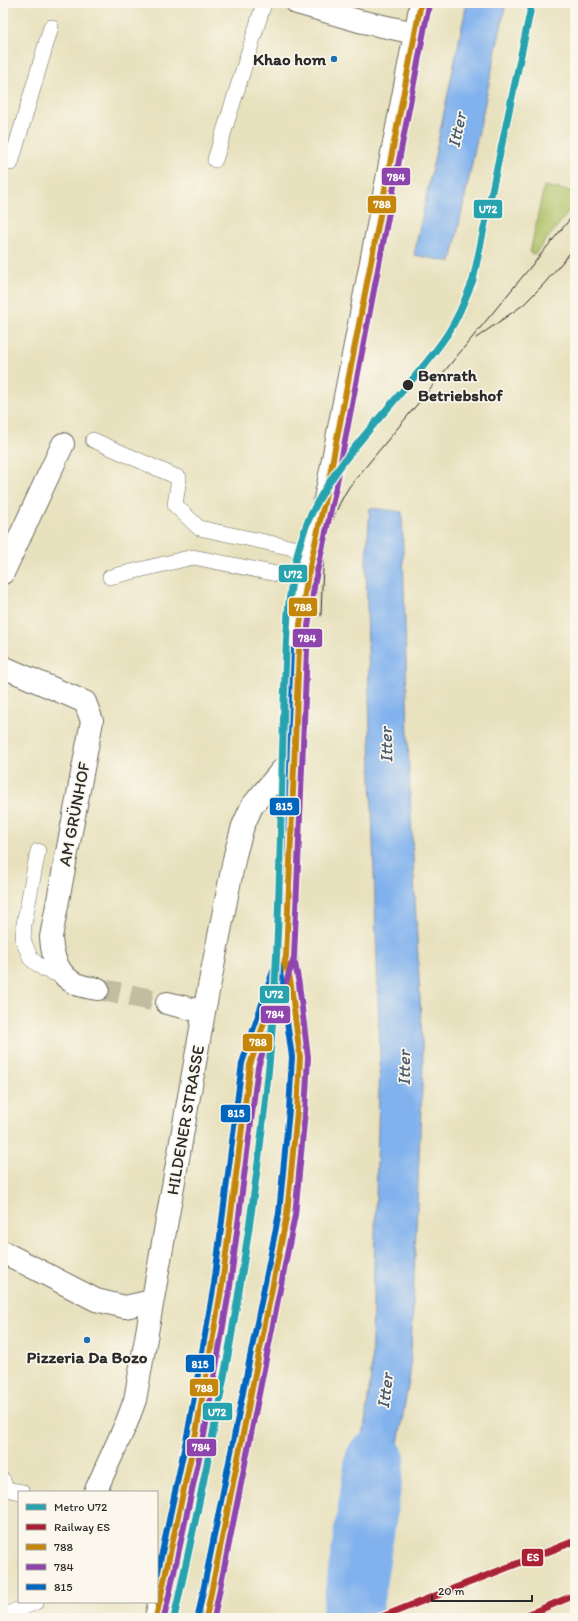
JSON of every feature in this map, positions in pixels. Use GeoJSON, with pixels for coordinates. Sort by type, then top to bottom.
{"type":"FeatureCollection","features":[{"type":"Feature","properties":{"kind":"main road"},"geometry":{"type":"LineString","coordinates":[[297,3],[359,21],[415,33]]}},
{"type":"Feature","properties":{"kind":"main road"},"geometry":{"type":"LineString","coordinates":[[206,1618],[287,1214],[297,1111],[300,1057],[286,956],[300,625],[312,552],[328,485],[421,3]]}},
{"type":"Feature","properties":{"kind":"main road"},"geometry":{"type":"LineString","coordinates":[[3,573],[63,444]]}},
{"type":"Feature","properties":{"kind":"main road","name":"AM GRÜNHOF"},"geometry":{"type":"LineString","coordinates":[[3,666],[85,702],[92,721],[50,937],[52,953],[57,966],[67,978],[77,985],[98,989]]}},
{"type":"Feature","properties":{"kind":"main road","name":"HILDENER STRASSE"},"geometry":{"type":"LineString","coordinates":[[95,1491],[126,1424],[135,1400],[204,1012],[227,893],[243,826],[252,806],[282,770],[294,761]]}},
{"type":"Feature","properties":{"kind":"main road"},"geometry":{"type":"LineString","coordinates":[[156,1618],[196,1433],[220,1293],[250,1065],[286,956]]}},
{"type":"Feature","properties":{"kind":"main road"},"geometry":{"type":"LineString","coordinates":[[167,1003],[204,1012]]}},
{"type":"Feature","properties":{"kind":"main road"},"geometry":{"type":"LineString","coordinates":[[3,1252],[96,1300],[125,1307],[152,1301]]}},
{"type":"Feature","properties":{"kind":"lane"},"geometry":{"type":"LineString","coordinates":[[215,160],[264,3]]}},
{"type":"Feature","properties":{"kind":"lane"},"geometry":{"type":"LineString","coordinates":[[11,163],[51,27]]}},
{"type":"Feature","properties":{"kind":"lane"},"geometry":{"type":"LineString","coordinates":[[93,440],[179,478],[175,506],[199,528],[312,552]]}},
{"type":"Feature","properties":{"kind":"lane"},"geometry":{"type":"LineString","coordinates":[[110,577],[193,557],[307,580]]}},
{"type":"Feature","properties":{"kind":"lane"},"geometry":{"type":"LineString","coordinates":[[38,851],[24,924],[23,940],[31,959],[44,969],[67,978]]}},
{"type":"Feature","properties":{"kind":"lane"},"geometry":{"type":"LineString","coordinates":[[3,1480],[5,1489],[18,1491]]}},
{"type":"Feature","properties":{"kind":"lane"},"geometry":{"type":"LineString","coordinates":[[3,1616],[34,1603]]}},
{"type":"Feature","properties":{"kind":"green space"},"geometry":{"type":"Polygon","coordinates":[[[544,186],[575,192],[575,204],[535,254],[530,253],[544,186]]]}},
{"type":"Feature","properties":{"kind":"water"},"geometry":{"type":"Polygon","coordinates":[[[467,3],[506,3],[451,262],[414,255],[467,3]]]}},
{"type":"Feature","properties":{"kind":"water"},"geometry":{"type":"Polygon","coordinates":[[[370,508],[402,512],[409,774],[423,1062],[410,1374],[382,1537],[349,1549],[371,1375],[380,1058],[366,563],[370,508]]]}},
{"type":"Feature","properties":{"kind":"water"},"geometry":{"type":"Polygon","coordinates":[[[375,1572],[369,1607],[338,1618],[341,1584],[375,1572]]]}},
{"type":"Feature","properties":{"kind":"waterway","name":"Itter"},"geometry":{"type":"LineString","coordinates":[[351,1618],[375,1461]]}},
{"type":"Feature","properties":{"kind":"tunnel"},"geometry":{"type":"LineString","coordinates":[[98,989],[167,1003]]}},
{"type":"Feature","properties":{"kind":"tram line"},"geometry":{"type":"LineString","coordinates":[[321,616],[323,565],[328,534],[340,503],[349,487],[575,213]]}},
{"type":"Feature","properties":{"kind":"tram line"},"geometry":{"type":"LineString","coordinates":[[476,338],[523,305],[543,285],[575,247]]}},
{"type":"Feature","properties":{"kind":"metro line","name":"U72"},"geometry":{"type":"LineString","coordinates":[[174,1618],[204,1481],[230,1343],[242,1274],[261,1136],[269,1066],[277,953],[283,725],[288,612],[300,543],[308,521],[336,472],[370,428],[425,364],[447,335],[456,320],[473,280],[532,3]]}},
{"type":"Feature","properties":{"kind":"rail line","name":"ES"},"geometry":{"type":"LineString","coordinates":[[379,1618],[575,1541]]}},
{"type":"Feature","properties":{"kind":"rail line","name":"ES"},"geometry":{"type":"LineString","coordinates":[[520,1618],[575,1595]]}},
{"type":"Feature","properties":{"kind":"transit line","name":"788"},"geometry":{"type":"LineString","coordinates":[[156,1618],[196,1433],[222,1285],[250,1065],[286,957],[300,625],[307,580],[328,485],[421,3]]}},
{"type":"Feature","properties":{"kind":"transit line","name":"784"},"geometry":{"type":"LineString","coordinates":[[164,1618],[204,1435],[230,1286],[258,1067],[294,958],[308,626],[315,581],[336,487],[429,5]]}},
{"type":"Feature","properties":{"kind":"transit line","name":"815"},"geometry":{"type":"LineString","coordinates":[[158,1571],[188,1431],[214,1284],[242,1063],[278,956],[291,650]]}},
{"type":"Feature","properties":{"kind":"transit line","name":"784"},"geometry":{"type":"LineString","coordinates":[[214,1618],[295,1215],[305,1112],[308,1057],[295,963]]}},
{"type":"Feature","properties":{"kind":"transit line","name":"815"},"geometry":{"type":"LineString","coordinates":[[198,1616],[279,1213],[289,1110],[292,1057],[279,965]]}},
{"type":"Feature","properties":{"kind":"transit line","name":"788"},"geometry":{"type":"LineString","coordinates":[[206,1618],[287,1214],[297,1111],[300,1057],[287,965]]}},
{"type":"Feature","properties":{"kind":"place","name":"Khao hom"},"geometry":{"type":"Point","coordinates":[334,59]}},
{"type":"Feature","properties":{"kind":"place","name":"Benrath Betriebshof"},"geometry":{"type":"Point","coordinates":[408,385]}},
{"type":"Feature","properties":{"kind":"place","name":"Pizzeria Da Bozo"},"geometry":{"type":"Point","coordinates":[87,1340]}}]}
